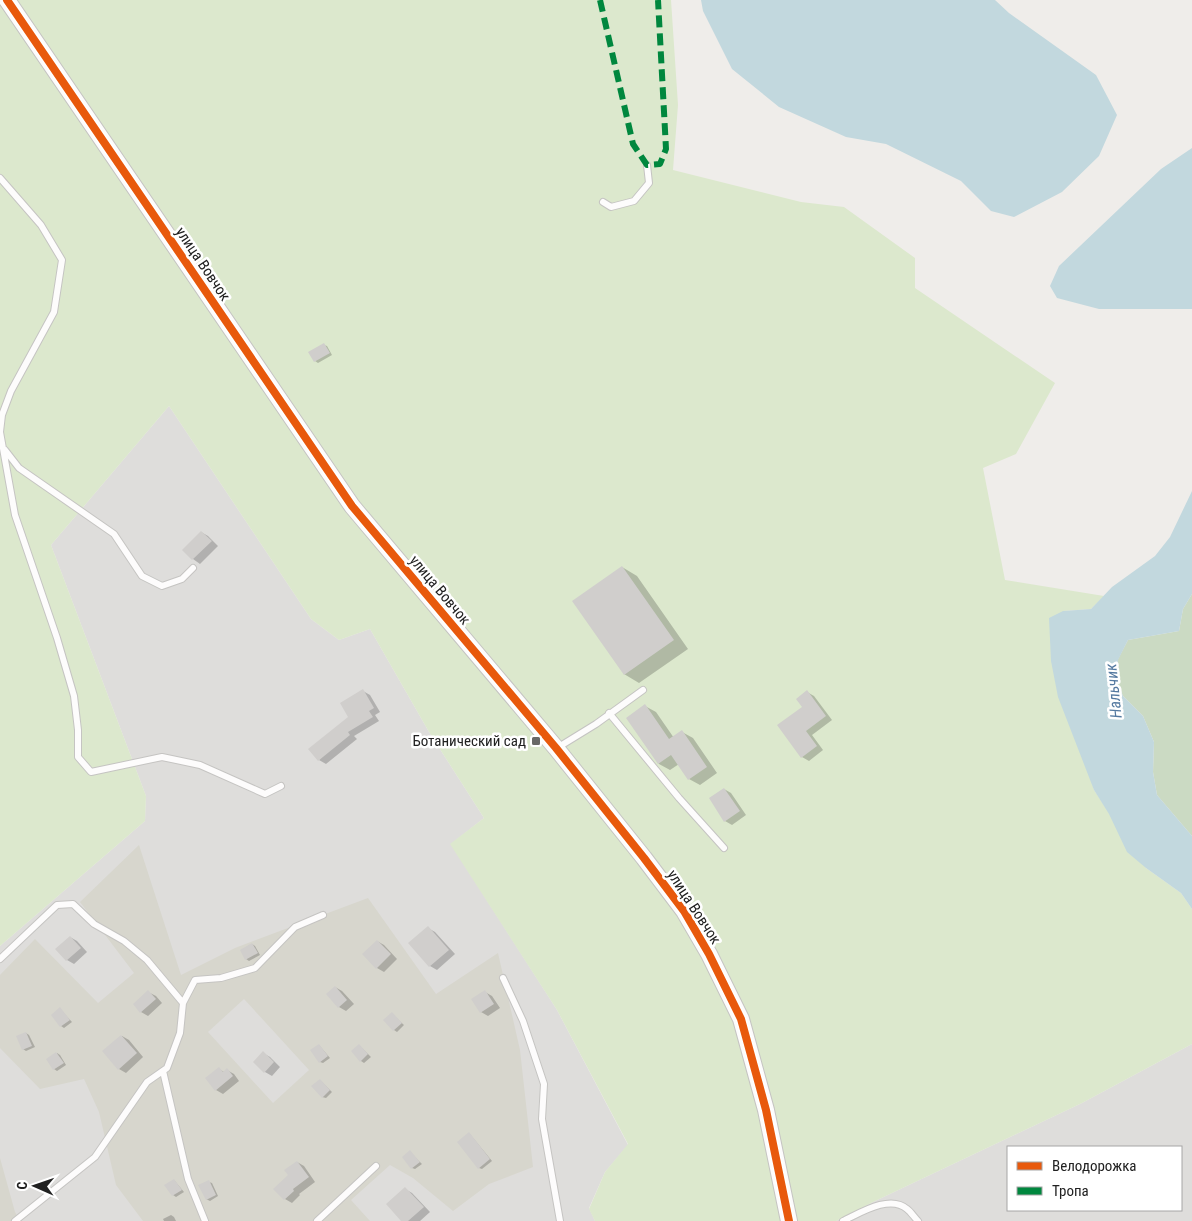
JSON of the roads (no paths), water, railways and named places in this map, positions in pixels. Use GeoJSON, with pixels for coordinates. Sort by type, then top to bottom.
{"type":"FeatureCollection","features":[{"type":"Feature","properties":{"kind":"street","name":"улица Вовчок"},"geometry":{"type":"LineString","coordinates":[[7,0],[352,506],[556,748],[666,885],[698,935],[741,1019],[764,1100],[789,1221]]}},
{"type":"Feature","properties":{"kind":"lane"},"geometry":{"type":"LineString","coordinates":[[603,202],[611,207],[634,201],[649,183],[647,165]]}},
{"type":"Feature","properties":{"kind":"lane"},"geometry":{"type":"LineString","coordinates":[[0,178],[41,225],[62,260],[54,312],[11,390],[2,415],[0,432],[15,515],[58,638],[74,696],[78,730],[78,757],[91,772],[162,757],[200,765],[265,794],[281,786]]}},
{"type":"Feature","properties":{"kind":"lane"},"geometry":{"type":"LineString","coordinates":[[4,449],[19,468],[114,534],[142,576],[162,586],[182,580],[193,568]]}},
{"type":"Feature","properties":{"kind":"lane"},"geometry":{"type":"LineString","coordinates":[[556,748],[596,724],[643,690]]}},
{"type":"Feature","properties":{"kind":"lane"},"geometry":{"type":"LineString","coordinates":[[609,713],[679,798],[724,848]]}},
{"type":"Feature","properties":{"kind":"lane"},"geometry":{"type":"LineString","coordinates":[[0,959],[57,905],[73,904],[94,924],[124,942],[147,960],[183,1003]]}},
{"type":"Feature","properties":{"kind":"lane"},"geometry":{"type":"LineString","coordinates":[[15,1221],[95,1157],[147,1082],[167,1068],[180,1033],[183,1003],[195,980],[221,978],[255,968],[295,927],[323,915]]}},
{"type":"Feature","properties":{"kind":"lane"},"geometry":{"type":"LineString","coordinates":[[503,978],[522,1021],[544,1084],[542,1119],[560,1221]]}},
{"type":"Feature","properties":{"kind":"lane"},"geometry":{"type":"LineString","coordinates":[[163,1071],[188,1179],[205,1221]]}},
{"type":"Feature","properties":{"kind":"lane"},"geometry":{"type":"LineString","coordinates":[[317,1221],[376,1166]]}},
{"type":"Feature","properties":{"kind":"lane"},"geometry":{"type":"LineString","coordinates":[[844,1221],[881,1204],[896,1204],[906,1208],[918,1221]]}},
{"type":"Feature","properties":{"kind":"water"},"geometry":{"type":"Polygon","coordinates":[[[701,0],[995,0],[1009,13],[1096,75],[1117,115],[1099,156],[1062,192],[1014,217],[991,211],[961,181],[886,144],[846,137],[779,107],[732,69],[703,11],[701,0]]]}},
{"type":"Feature","properties":{"kind":"water"},"geometry":{"type":"Polygon","coordinates":[[[1192,148],[1192,309],[1099,309],[1057,298],[1050,286],[1059,266],[1161,169],[1192,148]]]}},
{"type":"Feature","properties":{"kind":"water","name":"Нальчик"},"geometry":{"type":"Polygon","coordinates":[[[1192,491],[1192,594],[1183,609],[1179,631],[1128,640],[1118,660],[1118,684],[1123,696],[1143,716],[1154,742],[1153,772],[1157,795],[1192,836],[1192,909],[1181,893],[1127,852],[1109,814],[1094,790],[1058,697],[1051,661],[1049,618],[1063,611],[1091,609],[1112,587],[1155,556],[1170,537],[1192,491]]]}},
{"type":"Feature","properties":{"kind":"place","name":"Ботанический сад"},"geometry":{"type":"Point","coordinates":[536,741]}}]}
